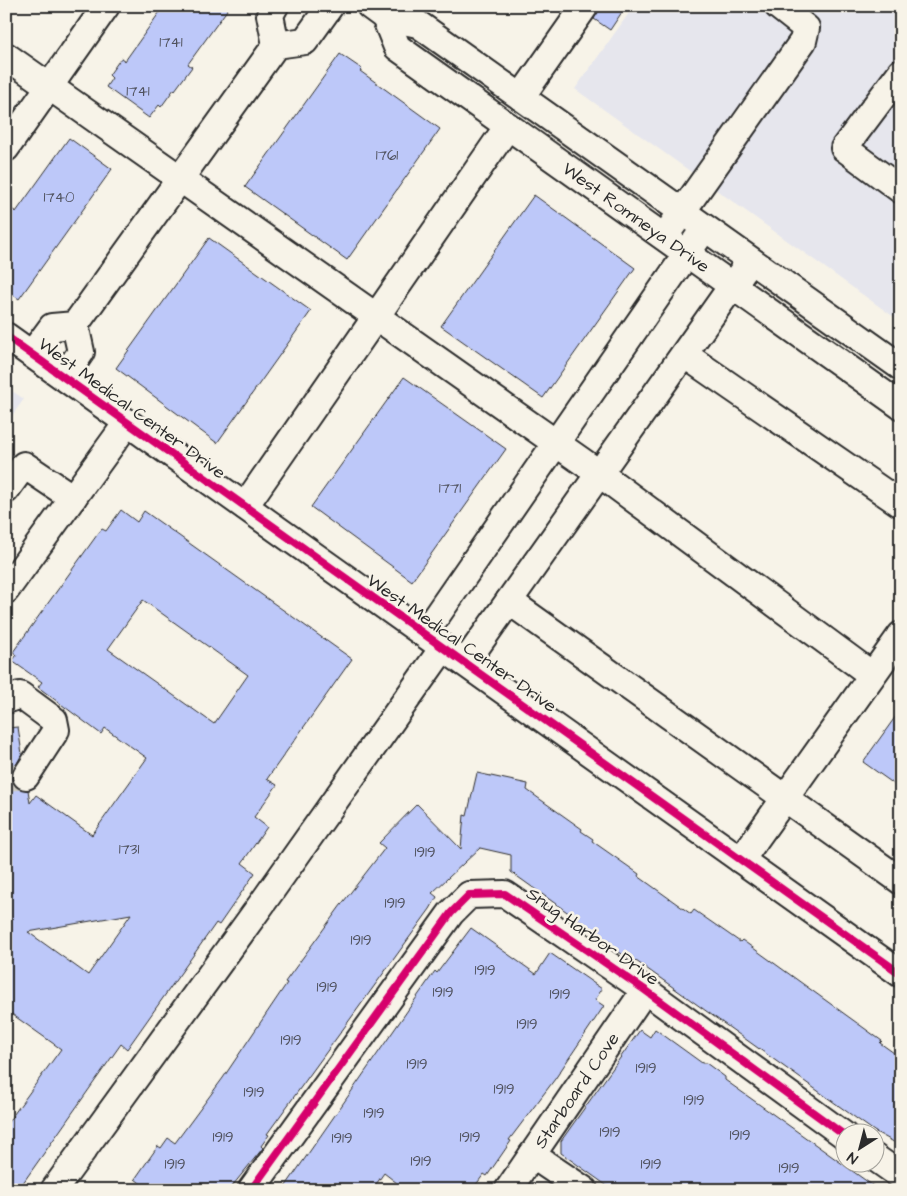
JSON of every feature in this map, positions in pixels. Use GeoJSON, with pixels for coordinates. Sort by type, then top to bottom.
{"type":"FeatureCollection","features":[{"type":"Feature","properties":{"kind":"street"},"geometry":{"type":"LineString","coordinates":[[6,148],[106,6]]}},
{"type":"Feature","properties":{"kind":"street"},"geometry":{"type":"LineString","coordinates":[[276,6],[270,15],[276,45]]}},
{"type":"Feature","properties":{"kind":"street"},"geometry":{"type":"LineString","coordinates":[[64,377],[81,352],[75,325],[180,178],[276,45],[306,41],[330,6]]}},
{"type":"Feature","properties":{"kind":"street"},"geometry":{"type":"LineString","coordinates":[[521,97],[585,6]]}},
{"type":"Feature","properties":{"kind":"street"},"geometry":{"type":"LineString","coordinates":[[664,237],[803,40],[806,28],[778,6]]}},
{"type":"Feature","properties":{"kind":"street","name":"West Romneya Drive"},"geometry":{"type":"LineString","coordinates":[[377,12],[418,24],[901,367]]}},
{"type":"Feature","properties":{"kind":"street","name":"West Romneya Drive"},"geometry":{"type":"LineString","coordinates":[[377,12],[397,46],[901,406]]}},
{"type":"Feature","properties":{"kind":"street"},"geometry":{"type":"LineString","coordinates":[[6,56],[600,474],[872,675]]}},
{"type":"Feature","properties":{"kind":"street"},"geometry":{"type":"LineString","coordinates":[[901,72],[844,148],[901,190]]}},
{"type":"Feature","properties":{"kind":"street"},"geometry":{"type":"LineString","coordinates":[[244,506],[508,126]]}},
{"type":"Feature","properties":{"kind":"street"},"geometry":{"type":"LineString","coordinates":[[54,1190],[261,905],[434,641],[557,444],[705,228]]}},
{"type":"Feature","properties":{"kind":"street"},"geometry":{"type":"LineString","coordinates":[[465,663],[685,355],[750,260]]}},
{"type":"Feature","properties":{"kind":"street"},"geometry":{"type":"LineString","coordinates":[[15,347],[52,327],[75,325]]}},
{"type":"Feature","properties":{"kind":"street","name":"West Medical Center Drive"},"geometry":{"type":"LineString","coordinates":[[15,347],[64,377],[901,974]]}},
{"type":"Feature","properties":{"kind":"street"},"geometry":{"type":"LineString","coordinates":[[685,355],[901,504]]}},
{"type":"Feature","properties":{"kind":"street"},"geometry":{"type":"LineString","coordinates":[[6,590],[128,423]]}},
{"type":"Feature","properties":{"kind":"street"},"geometry":{"type":"LineString","coordinates":[[6,490],[24,465],[73,498]]}},
{"type":"Feature","properties":{"kind":"street"},"geometry":{"type":"LineString","coordinates":[[509,601],[901,880]]}},
{"type":"Feature","properties":{"kind":"street"},"geometry":{"type":"LineString","coordinates":[[742,860],[901,635]]}},
{"type":"Feature","properties":{"kind":"street"},"geometry":{"type":"LineString","coordinates":[[6,700],[20,695],[54,720],[56,730],[26,776]]}},
{"type":"Feature","properties":{"kind":"street","name":"Snug Harbor Drive"},"geometry":{"type":"LineString","coordinates":[[251,1190],[451,913],[469,895],[505,894],[645,990],[834,1128]]}},
{"type":"Feature","properties":{"kind":"street","name":"Starboard Cove"},"geometry":{"type":"LineString","coordinates":[[508,1190],[645,990]]}},
{"type":"Feature","properties":{"kind":"street"},"geometry":{"type":"LineString","coordinates":[[532,1155],[584,1190]]}},
{"type":"Feature","properties":{"kind":"street"},"geometry":{"type":"LineString","coordinates":[[884,1164],[901,1176]]}},
{"type":"Feature","properties":{"kind":"shaded area"},"geometry":{"type":"Polygon","coordinates":[[[634,6],[901,6],[901,322],[575,89],[634,6]]]}},
{"type":"Feature","properties":{"kind":"shaded area"},"geometry":{"type":"Polygon","coordinates":[[[6,387],[24,399],[6,424],[6,387]]]}},
{"type":"Feature","properties":{"kind":"building"},"geometry":{"type":"Polygon","coordinates":[[[164,6],[230,6],[188,64],[192,67],[161,107],[159,105],[149,118],[106,87],[112,78],[109,75],[121,58],[125,61],[164,6]]]}},
{"type":"Feature","properties":{"kind":"building"},"geometry":{"type":"Polygon","coordinates":[[[600,6],[626,6],[610,30],[594,19],[600,6]]]}},
{"type":"Feature","properties":{"kind":"building"},"geometry":{"type":"Polygon","coordinates":[[[340,54],[362,69],[360,71],[440,129],[347,260],[245,187],[340,54]]]}},
{"type":"Feature","properties":{"kind":"building"},"geometry":{"type":"Polygon","coordinates":[[[69,138],[112,169],[19,299],[6,290],[6,205],[16,212],[69,138]]]}},
{"type":"Feature","properties":{"kind":"building"},"geometry":{"type":"Polygon","coordinates":[[[534,195],[635,268],[543,398],[441,326],[534,195]]]}},
{"type":"Feature","properties":{"kind":"building"},"geometry":{"type":"Polygon","coordinates":[[[209,238],[311,311],[217,443],[116,368],[209,238]]]}},
{"type":"Feature","properties":{"kind":"building"},"geometry":{"type":"Polygon","coordinates":[[[404,377],[506,449],[412,581],[311,507],[404,377]]]}},
{"type":"Feature","properties":{"kind":"building"},"geometry":{"type":"Polygon","coordinates":[[[121,510],[137,522],[144,511],[352,659],[267,779],[277,785],[254,817],[267,827],[242,863],[255,873],[219,925],[216,923],[127,1049],[121,1044],[18,1190],[6,1190],[6,1125],[61,1049],[6,1010],[6,728],[18,727],[22,754],[11,775],[13,783],[18,789],[28,790],[30,803],[36,795],[92,835],[147,758],[105,728],[101,734],[38,687],[42,682],[12,661],[17,655],[13,652],[97,535],[102,529],[106,531],[121,510]],[[143,600],[108,649],[214,724],[248,675],[143,600]],[[131,914],[28,932],[88,975],[131,914]]]}},
{"type":"Feature","properties":{"kind":"building"},"geometry":{"type":"Polygon","coordinates":[[[901,709],[901,789],[863,762],[901,709]]]}},
{"type":"Feature","properties":{"kind":"building"},"geometry":{"type":"Polygon","coordinates":[[[477,773],[528,784],[527,790],[582,829],[581,831],[593,839],[592,841],[639,874],[638,876],[691,914],[694,910],[740,942],[742,940],[882,1041],[880,1043],[901,1058],[901,1146],[884,1137],[884,1124],[864,1124],[636,961],[634,963],[611,946],[612,944],[511,872],[511,855],[480,848],[432,893],[437,897],[430,909],[267,1134],[269,1135],[261,1146],[263,1148],[229,1190],[149,1190],[135,1179],[158,1146],[161,1148],[168,1138],[175,1143],[223,1078],[287,983],[285,982],[385,848],[379,843],[417,804],[461,849],[464,815],[467,816],[477,773]]]}},
{"type":"Feature","properties":{"kind":"building"},"geometry":{"type":"Polygon","coordinates":[[[471,928],[536,974],[550,953],[602,989],[595,1000],[604,1006],[555,1079],[509,1140],[511,1141],[487,1176],[484,1174],[472,1190],[406,1190],[384,1173],[372,1190],[283,1190],[435,971],[437,973],[471,928]]]}},
{"type":"Feature","properties":{"kind":"building"},"geometry":{"type":"Polygon","coordinates":[[[655,1029],[702,1063],[706,1063],[725,1077],[725,1080],[834,1158],[834,1174],[857,1174],[879,1190],[613,1190],[561,1153],[561,1141],[640,1030],[650,1037],[655,1029]]]}},
{"type":"Feature","properties":{"kind":"tunnel"},"geometry":{"type":"LineString","coordinates":[[6,778],[26,776]]}},
{"type":"Feature","properties":{"kind":"cycle path"},"geometry":{"type":"LineString","coordinates":[[6,336],[901,974]]}},
{"type":"Feature","properties":{"kind":"cycle path"},"geometry":{"type":"LineString","coordinates":[[251,1190],[451,913],[469,895],[505,894],[645,990],[834,1128]]}}]}
